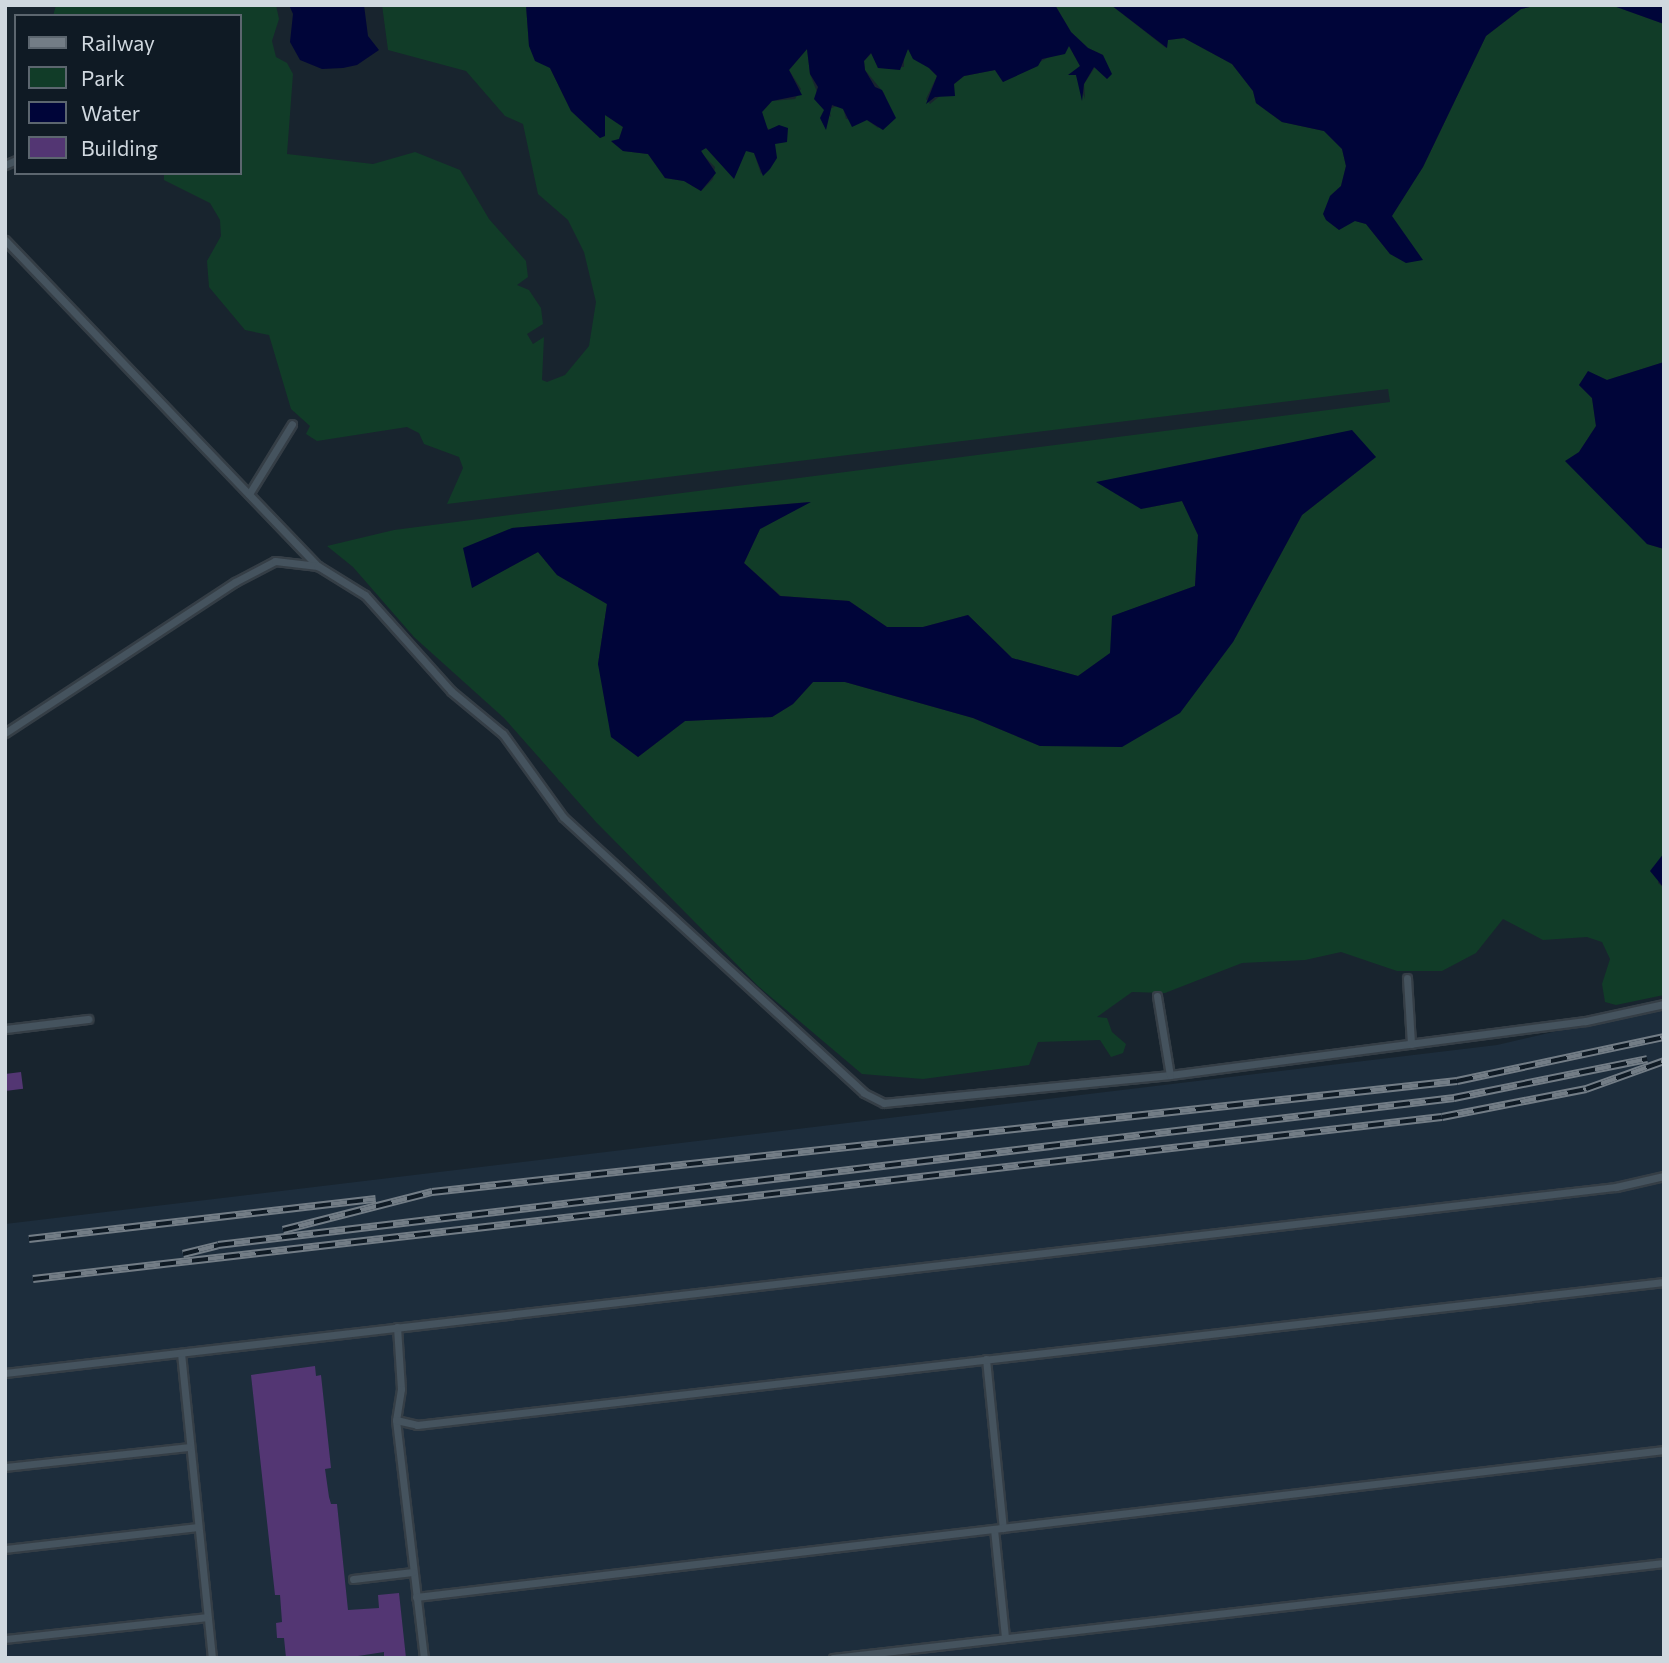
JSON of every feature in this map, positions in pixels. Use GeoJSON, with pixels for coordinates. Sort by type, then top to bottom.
{"type":"FeatureCollection","features":[{"type":"Feature","properties":{"kind":"lane"},"geometry":{"type":"LineString","coordinates":[[5,240],[318,566],[365,595],[451,691],[503,734],[563,817],[864,1093],[884,1103],[1170,1075],[1586,1021],[1664,1004]]}},
{"type":"Feature","properties":{"kind":"lane"},"geometry":{"type":"LineString","coordinates":[[249,494],[292,424]]}},
{"type":"Feature","properties":{"kind":"lane"},"geometry":{"type":"LineString","coordinates":[[5,733],[234,582],[275,561],[318,566]]}},
{"type":"Feature","properties":{"kind":"lane"},"geometry":{"type":"LineString","coordinates":[[1408,978],[1410,1044]]}},
{"type":"Feature","properties":{"kind":"lane"},"geometry":{"type":"LineString","coordinates":[[1157,996],[1170,1075]]}},
{"type":"Feature","properties":{"kind":"lane"},"geometry":{"type":"LineString","coordinates":[[5,1029],[88,1019]]}},
{"type":"Feature","properties":{"kind":"lane"},"geometry":{"type":"LineString","coordinates":[[5,1373],[1616,1187],[1664,1176]]}},
{"type":"Feature","properties":{"kind":"lane"},"geometry":{"type":"LineString","coordinates":[[396,1420],[417,1425],[1664,1282]]}},
{"type":"Feature","properties":{"kind":"lane"},"geometry":{"type":"LineString","coordinates":[[397,1328],[401,1389],[396,1420],[424,1658]]}},
{"type":"Feature","properties":{"kind":"lane"},"geometry":{"type":"LineString","coordinates":[[181,1353],[212,1658]]}},
{"type":"Feature","properties":{"kind":"lane"},"geometry":{"type":"LineString","coordinates":[[986,1359],[1005,1637]]}},
{"type":"Feature","properties":{"kind":"lane"},"geometry":{"type":"LineString","coordinates":[[5,1467],[189,1447]]}},
{"type":"Feature","properties":{"kind":"lane"},"geometry":{"type":"LineString","coordinates":[[416,1597],[1664,1450]]}},
{"type":"Feature","properties":{"kind":"lane"},"geometry":{"type":"LineString","coordinates":[[5,1549],[197,1527]]}},
{"type":"Feature","properties":{"kind":"lane"},"geometry":{"type":"LineString","coordinates":[[833,1658],[1664,1563]]}},
{"type":"Feature","properties":{"kind":"lane"},"geometry":{"type":"LineString","coordinates":[[353,1579],[413,1572]]}},
{"type":"Feature","properties":{"kind":"lane"},"geometry":{"type":"LineString","coordinates":[[5,1639],[206,1617]]}},
{"type":"Feature","properties":{"kind":"shaded area"},"geometry":{"type":"Polygon","coordinates":[[[1664,1006],[1664,1658],[5,1658],[5,1224],[1497,1045],[1664,1006]]]}},
{"type":"Feature","properties":{"kind":"green space"},"geometry":{"type":"Polygon","coordinates":[[[56,5],[276,5],[279,19],[272,41],[276,57],[287,63],[293,74],[287,154],[373,164],[415,152],[460,170],[489,219],[526,261],[528,277],[517,285],[529,290],[541,308],[543,324],[527,334],[533,344],[544,337],[542,380],[547,382],[565,375],[589,346],[596,302],[584,252],[568,220],[538,194],[523,124],[505,116],[466,71],[388,50],[382,5],[526,5],[529,46],[550,68],[571,111],[600,138],[605,135],[604,114],[623,127],[619,139],[612,142],[623,151],[648,154],[665,178],[684,181],[701,191],[713,179],[715,167],[701,150],[706,148],[734,178],[745,150],[754,153],[761,174],[773,162],[775,143],[785,142],[766,127],[762,112],[772,101],[795,99],[801,89],[789,70],[807,49],[810,74],[824,110],[831,117],[829,109],[837,106],[843,108],[846,119],[867,120],[878,128],[891,114],[884,93],[865,70],[864,61],[872,53],[878,68],[904,67],[904,52],[909,49],[937,76],[926,99],[930,104],[964,76],[995,70],[1003,82],[1069,46],[1080,66],[1076,75],[1085,99],[1084,84],[1103,55],[1088,48],[1071,32],[1055,5],[1111,5],[1166,48],[1168,40],[1184,38],[1232,64],[1253,91],[1256,103],[1282,122],[1324,131],[1342,149],[1346,166],[1341,186],[1330,196],[1355,221],[1366,224],[1390,254],[1421,260],[1391,216],[1423,167],[1486,36],[1521,9],[1539,5],[1611,5],[1664,24],[1664,362],[1607,380],[1588,372],[1579,385],[1592,398],[1596,426],[1579,452],[1647,544],[1664,549],[1664,853],[1658,883],[1664,888],[1664,995],[1616,1005],[1605,1002],[1602,984],[1610,959],[1602,942],[1587,937],[1543,940],[1503,919],[1476,953],[1442,971],[1397,971],[1341,952],[1305,960],[1242,963],[1165,993],[1132,992],[1097,1017],[1107,1018],[1112,1032],[1126,1044],[1123,1053],[1111,1057],[1100,1040],[1038,1042],[1029,1065],[923,1079],[862,1074],[758,986],[596,822],[504,718],[414,637],[353,567],[327,546],[394,530],[1390,402],[1388,389],[447,504],[463,468],[459,457],[424,444],[419,433],[407,427],[317,441],[306,434],[310,426],[291,409],[269,335],[245,330],[209,287],[207,261],[221,236],[220,220],[210,203],[164,180],[164,175],[242,175],[242,14],[54,14],[56,5]],[[1376,457],[1141,509],[1182,501],[1198,535],[1195,586],[1113,616],[1111,653],[1078,676],[1012,658],[968,615],[923,627],[887,627],[849,601],[781,596],[744,563],[760,529],[809,502],[512,528],[472,587],[538,552],[557,575],[607,604],[598,664],[638,757],[685,721],[772,717],[793,704],[813,682],[845,682],[973,718],[1040,746],[1233,642],[1302,515],[1376,457]]]}},
{"type":"Feature","properties":{"kind":"water"},"geometry":{"type":"Polygon","coordinates":[[[289,5],[364,5],[368,36],[379,50],[357,65],[343,68],[322,69],[300,60],[290,42],[293,14],[289,5]]]}},
{"type":"Feature","properties":{"kind":"water"},"geometry":{"type":"Polygon","coordinates":[[[526,5],[1055,5],[1071,32],[1088,48],[1103,55],[1112,74],[1107,79],[1094,67],[1084,84],[1082,101],[1076,75],[1068,75],[1080,66],[1069,46],[1065,54],[1042,59],[1038,66],[1003,82],[995,70],[964,76],[954,84],[955,96],[935,97],[926,104],[937,76],[929,68],[913,59],[908,49],[900,70],[878,68],[871,53],[864,61],[865,70],[875,87],[882,90],[896,118],[883,130],[867,120],[852,127],[843,109],[832,105],[826,130],[820,118],[824,110],[814,99],[818,87],[810,74],[807,49],[789,70],[802,95],[772,101],[762,112],[768,130],[779,125],[788,128],[787,142],[775,144],[777,158],[770,169],[763,176],[754,153],[746,151],[734,179],[706,148],[701,151],[716,173],[701,191],[684,181],[665,178],[648,154],[623,151],[611,141],[619,139],[623,127],[605,115],[605,136],[600,138],[571,111],[550,68],[535,61],[529,46],[526,5]]]}},
{"type":"Feature","properties":{"kind":"water"},"geometry":{"type":"Polygon","coordinates":[[[1111,5],[1539,5],[1521,9],[1486,36],[1423,167],[1392,216],[1423,260],[1406,263],[1390,254],[1366,224],[1355,221],[1339,230],[1326,220],[1323,214],[1330,196],[1341,186],[1346,166],[1342,149],[1324,131],[1282,122],[1256,103],[1253,91],[1232,64],[1184,38],[1168,40],[1167,48],[1111,5]]]}},
{"type":"Feature","properties":{"kind":"water"},"geometry":{"type":"Polygon","coordinates":[[[1611,5],[1664,5],[1664,24],[1611,5]]]}},
{"type":"Feature","properties":{"kind":"water"},"geometry":{"type":"Polygon","coordinates":[[[1664,362],[1664,549],[1647,544],[1565,461],[1579,452],[1596,426],[1592,398],[1579,385],[1588,371],[1607,380],[1664,362]]]}},
{"type":"Feature","properties":{"kind":"water"},"geometry":{"type":"Polygon","coordinates":[[[1352,430],[1376,457],[1302,515],[1233,642],[1180,713],[1122,747],[1040,746],[973,718],[845,682],[813,682],[793,704],[772,717],[685,721],[638,757],[611,737],[598,664],[607,604],[557,575],[538,552],[472,588],[463,548],[512,528],[811,502],[760,529],[744,563],[780,596],[849,601],[887,627],[923,627],[968,615],[1012,658],[1078,676],[1110,653],[1112,616],[1195,586],[1198,535],[1182,501],[1141,509],[1096,482],[1352,430]]]}},
{"type":"Feature","properties":{"kind":"water"},"geometry":{"type":"Polygon","coordinates":[[[1664,853],[1664,888],[1650,871],[1664,853]]]}},
{"type":"Feature","properties":{"kind":"building"},"geometry":{"type":"Polygon","coordinates":[[[21,1072],[23,1089],[7,1091],[5,1074],[21,1072]]]}},
{"type":"Feature","properties":{"kind":"building"},"geometry":{"type":"Polygon","coordinates":[[[315,1366],[316,1376],[321,1375],[331,1468],[325,1469],[331,1504],[337,1504],[348,1610],[379,1608],[378,1595],[399,1593],[406,1658],[384,1658],[384,1652],[345,1658],[286,1658],[284,1638],[277,1638],[276,1623],[282,1622],[280,1595],[275,1595],[251,1375],[315,1366]]]}},
{"type":"Feature","properties":{"kind":"railway"},"geometry":{"type":"LineString","coordinates":[[283,1230],[432,1192],[1457,1081],[1664,1037]]}},
{"type":"Feature","properties":{"kind":"railway"},"geometry":{"type":"LineString","coordinates":[[183,1254],[218,1245],[1454,1098],[1647,1059]]}},
{"type":"Feature","properties":{"kind":"railway"},"geometry":{"type":"LineString","coordinates":[[33,1279],[1442,1117],[1586,1089],[1664,1061]]}},
{"type":"Feature","properties":{"kind":"railway"},"geometry":{"type":"LineString","coordinates":[[29,1239],[376,1199]]}}]}
